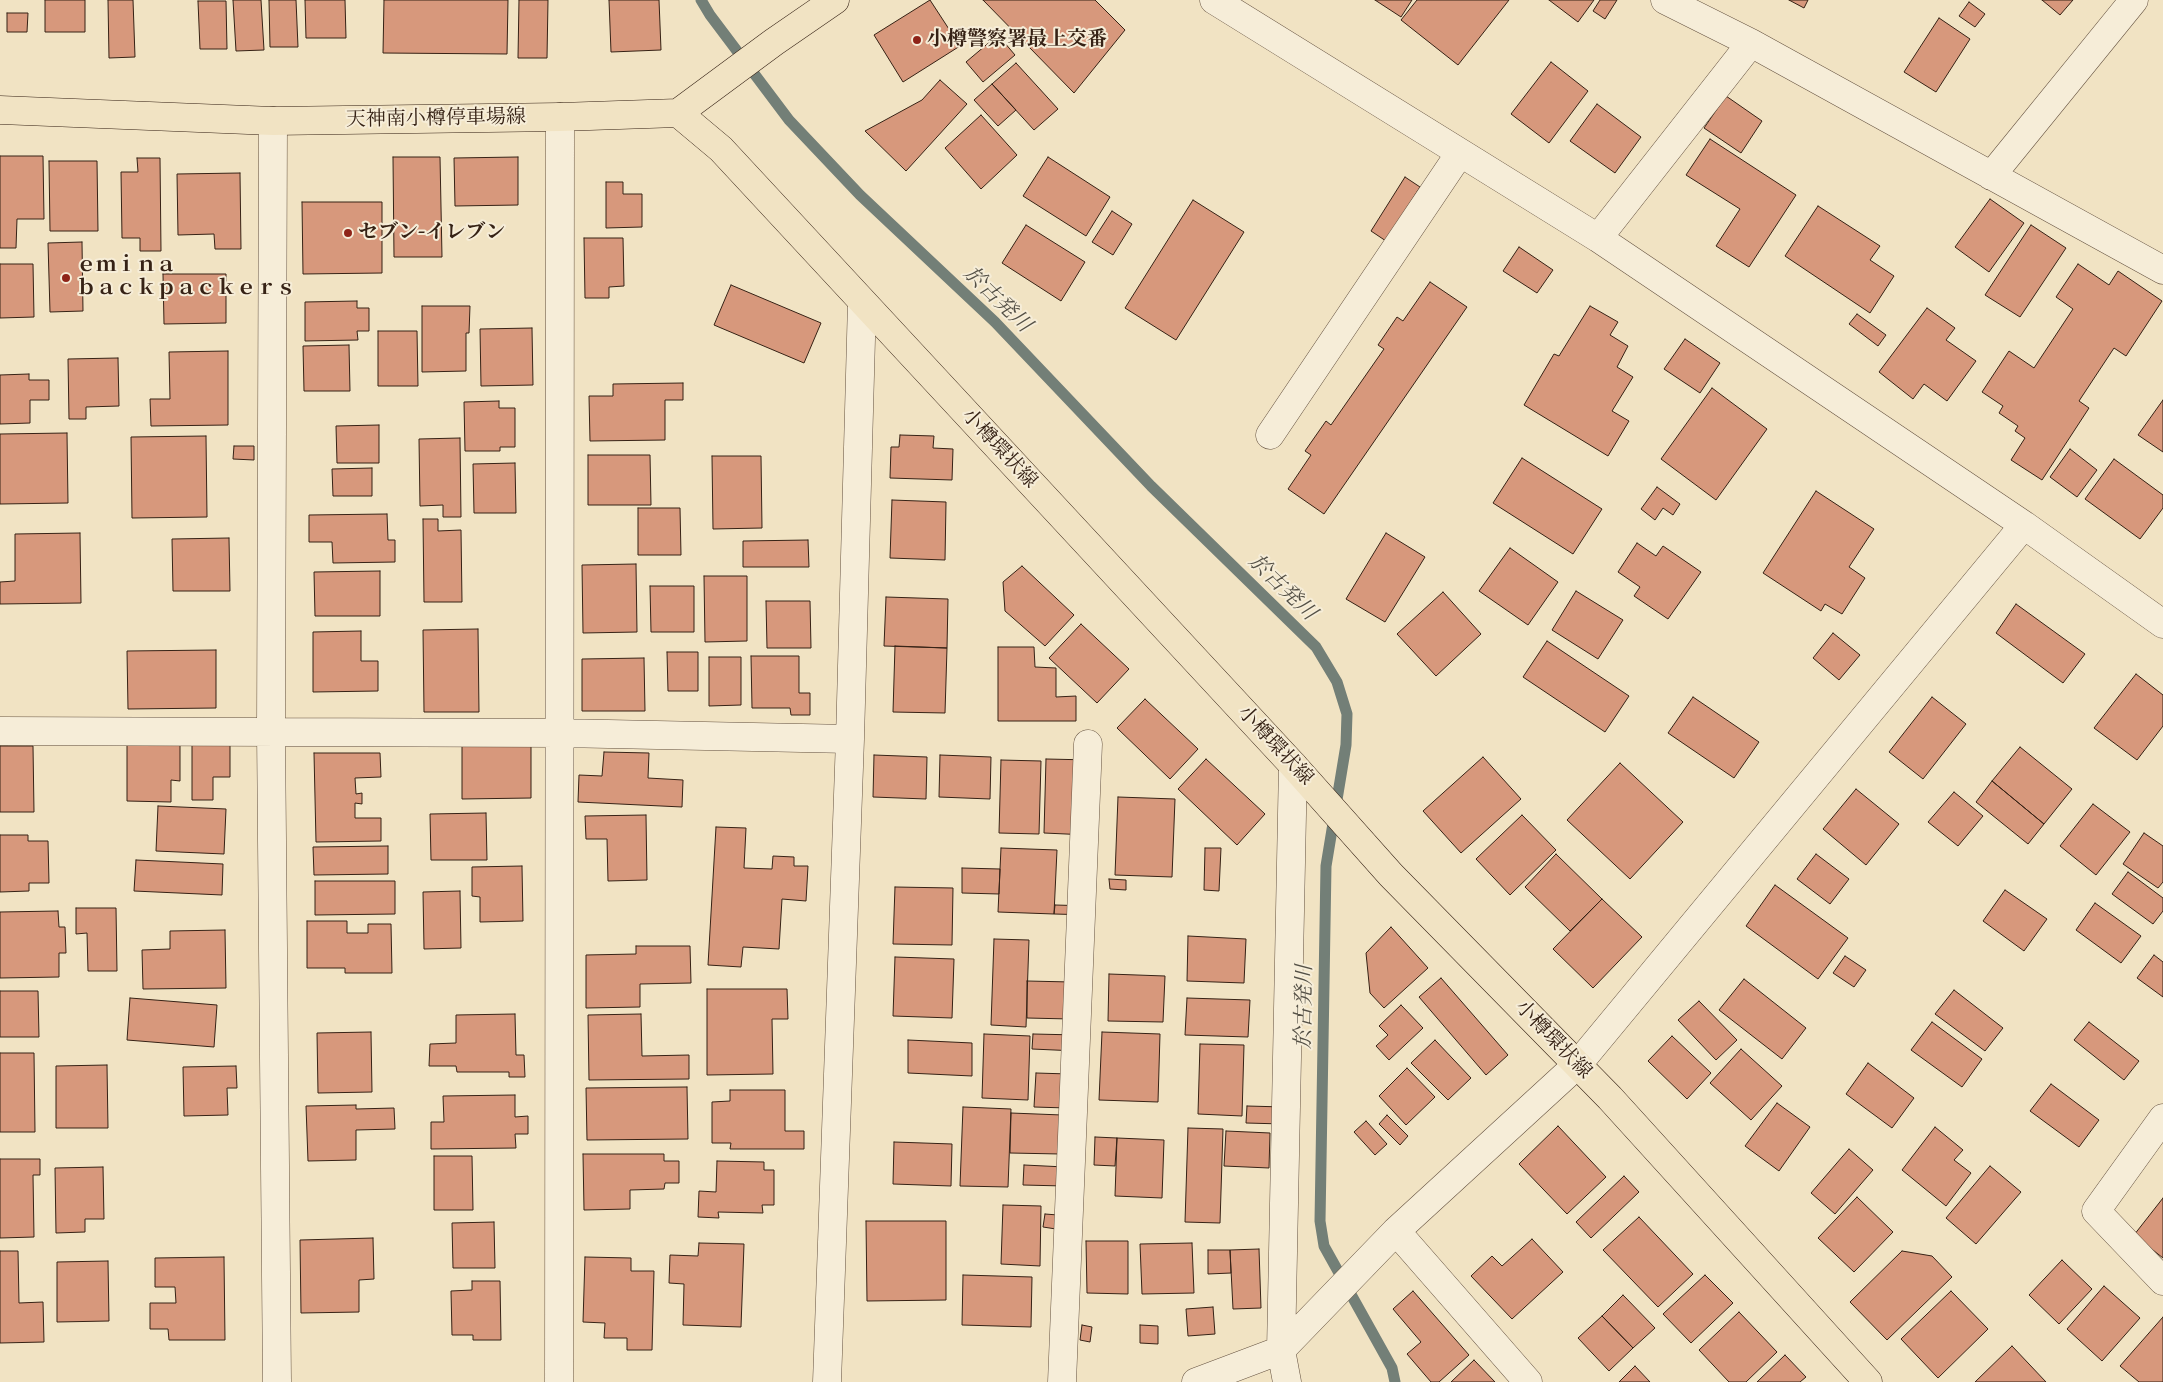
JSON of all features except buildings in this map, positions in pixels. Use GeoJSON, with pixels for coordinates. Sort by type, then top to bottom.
{"type":"FeatureCollection","features":[{"type":"Feature","properties":{"kind":"main road"},"geometry":{"type":"LineString","coordinates":[[678,113],[774,42],[835,0]]}},
{"type":"Feature","properties":{"kind":"main road","name":"天神南小樽停車場線"},"geometry":{"type":"LineString","coordinates":[[0,110],[273,121],[560,118],[678,113]]}},
{"type":"Feature","properties":{"kind":"main road","name":"小樽環状線"},"geometry":{"type":"LineString","coordinates":[[678,113],[721,149],[1293,765],[1391,875],[1578,1064],[1868,1382]]}},
{"type":"Feature","properties":{"kind":"street"},"geometry":{"type":"LineString","coordinates":[[1214,0],[1598,238],[2024,525],[2163,624]]}},
{"type":"Feature","properties":{"kind":"street"},"geometry":{"type":"LineString","coordinates":[[1665,0],[1751,43],[2163,270]]}},
{"type":"Feature","properties":{"kind":"street"},"geometry":{"type":"LineString","coordinates":[[1991,176],[2134,0]]}},
{"type":"Feature","properties":{"kind":"street"},"geometry":{"type":"LineString","coordinates":[[1598,238],[1751,43]]}},
{"type":"Feature","properties":{"kind":"street"},"geometry":{"type":"LineString","coordinates":[[559,1382],[560,118]]}},
{"type":"Feature","properties":{"kind":"street"},"geometry":{"type":"LineString","coordinates":[[273,121],[270,732],[277,1382]]}},
{"type":"Feature","properties":{"kind":"street"},"geometry":{"type":"LineString","coordinates":[[1270,435],[1460,153]]}},
{"type":"Feature","properties":{"kind":"street"},"geometry":{"type":"LineString","coordinates":[[826,1382],[850,739],[862,302]]}},
{"type":"Feature","properties":{"kind":"street"},"geometry":{"type":"LineString","coordinates":[[1196,1382],[1281,1350],[1396,1231],[1578,1064],[2024,525]]}},
{"type":"Feature","properties":{"kind":"street"},"geometry":{"type":"LineString","coordinates":[[0,731],[560,733],[850,739]]}},
{"type":"Feature","properties":{"kind":"street"},"geometry":{"type":"LineString","coordinates":[[1062,1382],[1088,744]]}},
{"type":"Feature","properties":{"kind":"street"},"geometry":{"type":"LineString","coordinates":[[1287,1382],[1281,1350],[1293,765]]}},
{"type":"Feature","properties":{"kind":"street"},"geometry":{"type":"LineString","coordinates":[[2163,1118],[2096,1211],[2163,1281]]}},
{"type":"Feature","properties":{"kind":"street"},"geometry":{"type":"LineString","coordinates":[[1396,1231],[1528,1382]]}},
{"type":"Feature","properties":{"kind":"waterway","name":"於古発川"},"geometry":{"type":"LineString","coordinates":[[701,0],[710,15],[789,120],[860,195],[995,322],[1151,486],[1316,647],[1337,682],[1347,714],[1346,745],[1326,866],[1320,1221],[1324,1246],[1392,1368],[1395,1382]]}},
{"type":"Feature","properties":{"kind":"place","name":"小樽警察署最上交番"},"geometry":{"type":"Point","coordinates":[917,40]}},
{"type":"Feature","properties":{"kind":"place","name":"セブン-イレブン"},"geometry":{"type":"Point","coordinates":[348,233]}},
{"type":"Feature","properties":{"kind":"place","name":"ｅｍｉｎａ ｂａｃｋｐａｃｋｅｒｓ"},"geometry":{"type":"Point","coordinates":[66,278]}}]}
